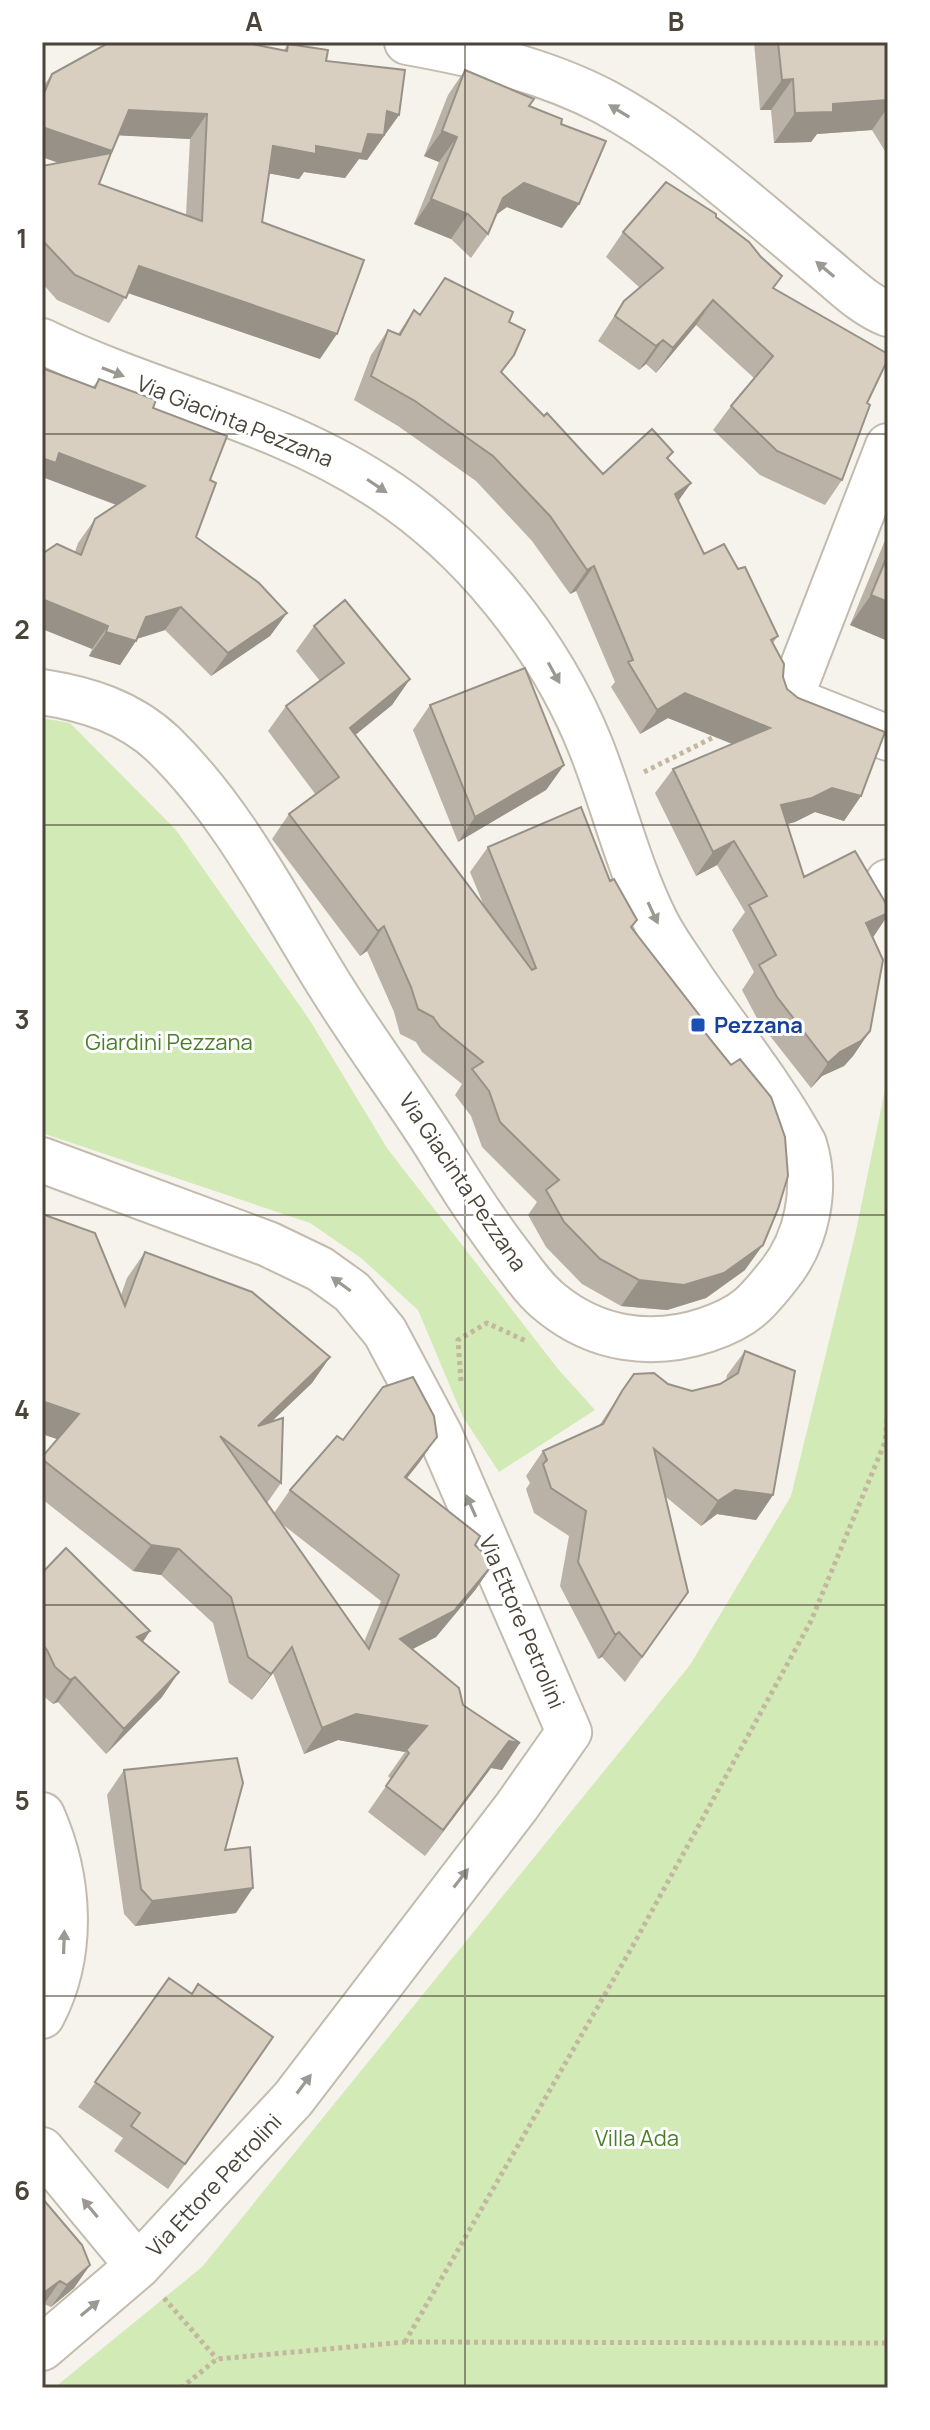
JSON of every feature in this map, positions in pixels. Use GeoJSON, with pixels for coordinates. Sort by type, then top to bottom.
{"type":"FeatureCollection","features":[{"type":"Feature","properties":{"kind":"street"},"geometry":{"type":"LineString","coordinates":[[407,42],[454,50],[511,66],[605,102],[683,153],[856,295],[888,314]]}},
{"type":"Feature","properties":{"kind":"street","name":"Via Giacinta Pezzana"},"geometry":{"type":"LineString","coordinates":[[42,341],[108,370],[305,444],[378,486],[413,512],[480,573],[531,634],[591,746],[628,856],[656,922],[796,1130],[807,1156],[810,1188],[805,1223],[798,1244],[765,1293],[748,1310],[730,1320],[692,1334],[659,1340],[616,1336],[567,1315],[550,1302],[502,1246],[339,1000],[234,831],[195,779],[162,743],[126,717],[90,702],[42,692]]}},
{"type":"Feature","properties":{"kind":"street"},"geometry":{"type":"LineString","coordinates":[[888,446],[790,699],[888,738]]}},
{"type":"Feature","properties":{"kind":"street","name":"Via Ettore Petrolini"},"geometry":{"type":"LineString","coordinates":[[42,1160],[268,1244],[320,1269],[352,1292],[385,1332],[440,1435],[569,1732],[517,1806],[293,2099],[138,2266]]}},
{"type":"Feature","properties":{"kind":"street"},"geometry":{"type":"LineString","coordinates":[[42,1815],[62,1880],[65,1943],[58,1981],[42,2016]]}},
{"type":"Feature","properties":{"kind":"street"},"geometry":{"type":"LineString","coordinates":[[42,2150],[138,2266],[42,2348]]}},
{"type":"Feature","properties":{"kind":"path"},"geometry":{"type":"LineString","coordinates":[[607,791],[719,735]]}},
{"type":"Feature","properties":{"kind":"path"},"geometry":{"type":"LineString","coordinates":[[440,1435],[463,1417],[458,1340],[487,1323],[538,1346],[567,1315]]}},
{"type":"Feature","properties":{"kind":"path"},"geometry":{"type":"LineString","coordinates":[[405,2342],[631,1949],[811,1621],[885,1442],[888,1410]]}},
{"type":"Feature","properties":{"kind":"path"},"geometry":{"type":"LineString","coordinates":[[138,2266],[217,2359]]}},
{"type":"Feature","properties":{"kind":"path"},"geometry":{"type":"LineString","coordinates":[[181,2388],[217,2359],[405,2342],[888,2343]]}},
{"type":"Feature","properties":{"kind":"green space","name":"Giardini Pezzana"},"geometry":{"type":"Polygon","coordinates":[[[42,718],[70,723],[176,830],[309,1019],[387,1148],[558,1369],[595,1410],[499,1472],[463,1417],[418,1310],[361,1258],[310,1223],[42,1133],[42,718]]]}},
{"type":"Feature","properties":{"kind":"green space","name":"Villa Ada"},"geometry":{"type":"Polygon","coordinates":[[[888,1075],[888,2388],[54,2388],[202,2267],[690,1665],[791,1496],[856,1231],[888,1075]]]}},
{"type":"Feature","properties":{"kind":"building"},"geometry":{"type":"Polygon","coordinates":[[[110,42],[242,42],[287,51],[288,44],[328,50],[326,61],[405,70],[399,115],[387,111],[384,135],[368,134],[362,154],[316,146],[316,154],[273,146],[262,222],[364,260],[337,334],[139,266],[126,298],[75,275],[42,240],[42,166],[111,153],[99,184],[202,221],[207,114],[129,110],[112,151],[42,127],[42,98],[52,74],[110,42]]]}},
{"type":"Feature","properties":{"kind":"building"},"geometry":{"type":"Polygon","coordinates":[[[778,42],[888,42],[888,100],[833,104],[833,112],[795,113],[793,79],[782,80],[778,42]]]}},
{"type":"Feature","properties":{"kind":"building"},"geometry":{"type":"Polygon","coordinates":[[[465,70],[534,99],[529,106],[562,119],[561,124],[606,141],[579,204],[524,183],[503,198],[488,234],[468,214],[431,199],[457,137],[442,131],[465,70]]]}},
{"type":"Feature","properties":{"kind":"building"},"geometry":{"type":"Polygon","coordinates":[[[666,182],[716,214],[749,242],[782,276],[773,288],[888,354],[867,403],[870,405],[842,480],[777,451],[731,406],[773,356],[713,300],[673,348],[663,340],[656,346],[615,316],[624,301],[663,268],[623,232],[666,182]]]}},
{"type":"Feature","properties":{"kind":"building"},"geometry":{"type":"Polygon","coordinates":[[[445,278],[513,312],[509,322],[525,330],[514,355],[501,372],[544,416],[547,413],[603,474],[652,429],[673,452],[667,458],[691,483],[675,494],[704,554],[724,544],[738,569],[745,567],[778,636],[771,640],[784,664],[783,677],[787,689],[798,698],[885,732],[861,796],[832,788],[812,798],[781,805],[804,877],[855,851],[888,907],[888,913],[866,923],[883,960],[870,1031],[861,1041],[840,1052],[828,1063],[777,997],[759,965],[776,955],[749,905],[767,896],[734,841],[713,852],[673,769],[770,728],[685,693],[657,710],[628,662],[633,660],[594,566],[587,570],[550,516],[493,456],[415,401],[371,376],[388,330],[400,335],[414,310],[420,315],[445,278]]]}},
{"type":"Feature","properties":{"kind":"building"},"geometry":{"type":"Polygon","coordinates":[[[42,368],[95,388],[99,379],[156,400],[153,408],[227,436],[210,480],[216,483],[196,537],[259,583],[287,613],[228,653],[181,607],[146,617],[136,641],[106,632],[108,626],[42,599],[42,554],[57,544],[81,555],[95,519],[145,486],[59,453],[56,463],[42,458],[42,368]]]}},
{"type":"Feature","properties":{"kind":"building"},"geometry":{"type":"Polygon","coordinates":[[[888,554],[888,602],[871,595],[888,554]]]}},
{"type":"Feature","properties":{"kind":"building"},"geometry":{"type":"Polygon","coordinates":[[[345,600],[410,679],[350,728],[532,970],[536,968],[488,847],[581,807],[610,881],[614,879],[637,920],[631,927],[700,1016],[698,1024],[731,1065],[740,1059],[771,1097],[785,1137],[788,1176],[763,1245],[724,1273],[684,1285],[639,1280],[600,1259],[564,1222],[546,1190],[559,1180],[500,1122],[489,1091],[472,1069],[483,1062],[440,1027],[433,1017],[418,1009],[384,926],[378,931],[289,814],[339,777],[286,706],[344,663],[314,626],[345,600]]]}},
{"type":"Feature","properties":{"kind":"building"},"geometry":{"type":"Polygon","coordinates":[[[525,668],[564,765],[475,817],[430,705],[525,668]]]}},
{"type":"Feature","properties":{"kind":"building"},"geometry":{"type":"Polygon","coordinates":[[[42,1214],[95,1233],[125,1306],[145,1252],[252,1292],[330,1357],[258,1426],[283,1418],[281,1483],[220,1436],[369,1649],[399,1575],[290,1490],[337,1436],[343,1440],[383,1387],[413,1377],[434,1416],[437,1437],[405,1477],[480,1536],[475,1545],[494,1563],[454,1611],[400,1639],[459,1688],[463,1705],[520,1743],[509,1741],[443,1830],[386,1786],[409,1753],[406,1750],[427,1726],[356,1714],[322,1728],[292,1647],[271,1674],[248,1657],[231,1597],[179,1549],[151,1545],[42,1459],[79,1414],[42,1401],[42,1214]]]}},
{"type":"Feature","properties":{"kind":"building"},"geometry":{"type":"Polygon","coordinates":[[[745,1351],[795,1371],[773,1495],[735,1490],[718,1501],[654,1449],[688,1592],[642,1657],[619,1632],[615,1635],[578,1562],[586,1511],[551,1488],[543,1464],[547,1460],[543,1451],[603,1424],[634,1374],[654,1373],[668,1384],[692,1391],[720,1384],[738,1373],[745,1351]]]}},
{"type":"Feature","properties":{"kind":"building"},"geometry":{"type":"Polygon","coordinates":[[[66,1548],[150,1631],[137,1637],[179,1672],[124,1729],[75,1677],[70,1680],[55,1667],[42,1644],[42,1573],[66,1548]]]}},
{"type":"Feature","properties":{"kind":"building"},"geometry":{"type":"Polygon","coordinates":[[[237,1758],[243,1783],[225,1850],[250,1847],[253,1888],[152,1901],[141,1889],[124,1770],[237,1758]]]}},
{"type":"Feature","properties":{"kind":"building"},"geometry":{"type":"Polygon","coordinates":[[[169,1978],[192,1994],[198,1984],[273,2037],[185,2164],[131,2126],[140,2113],[95,2082],[169,1978]]]}},
{"type":"Feature","properties":{"kind":"building"},"geometry":{"type":"Polygon","coordinates":[[[42,2198],[82,2245],[90,2265],[67,2285],[60,2281],[42,2294],[42,2198]]]}},
{"type":"Feature","properties":{"kind":"place","name":"Pezzana"},"geometry":{"type":"Point","coordinates":[698,1025]}}]}
